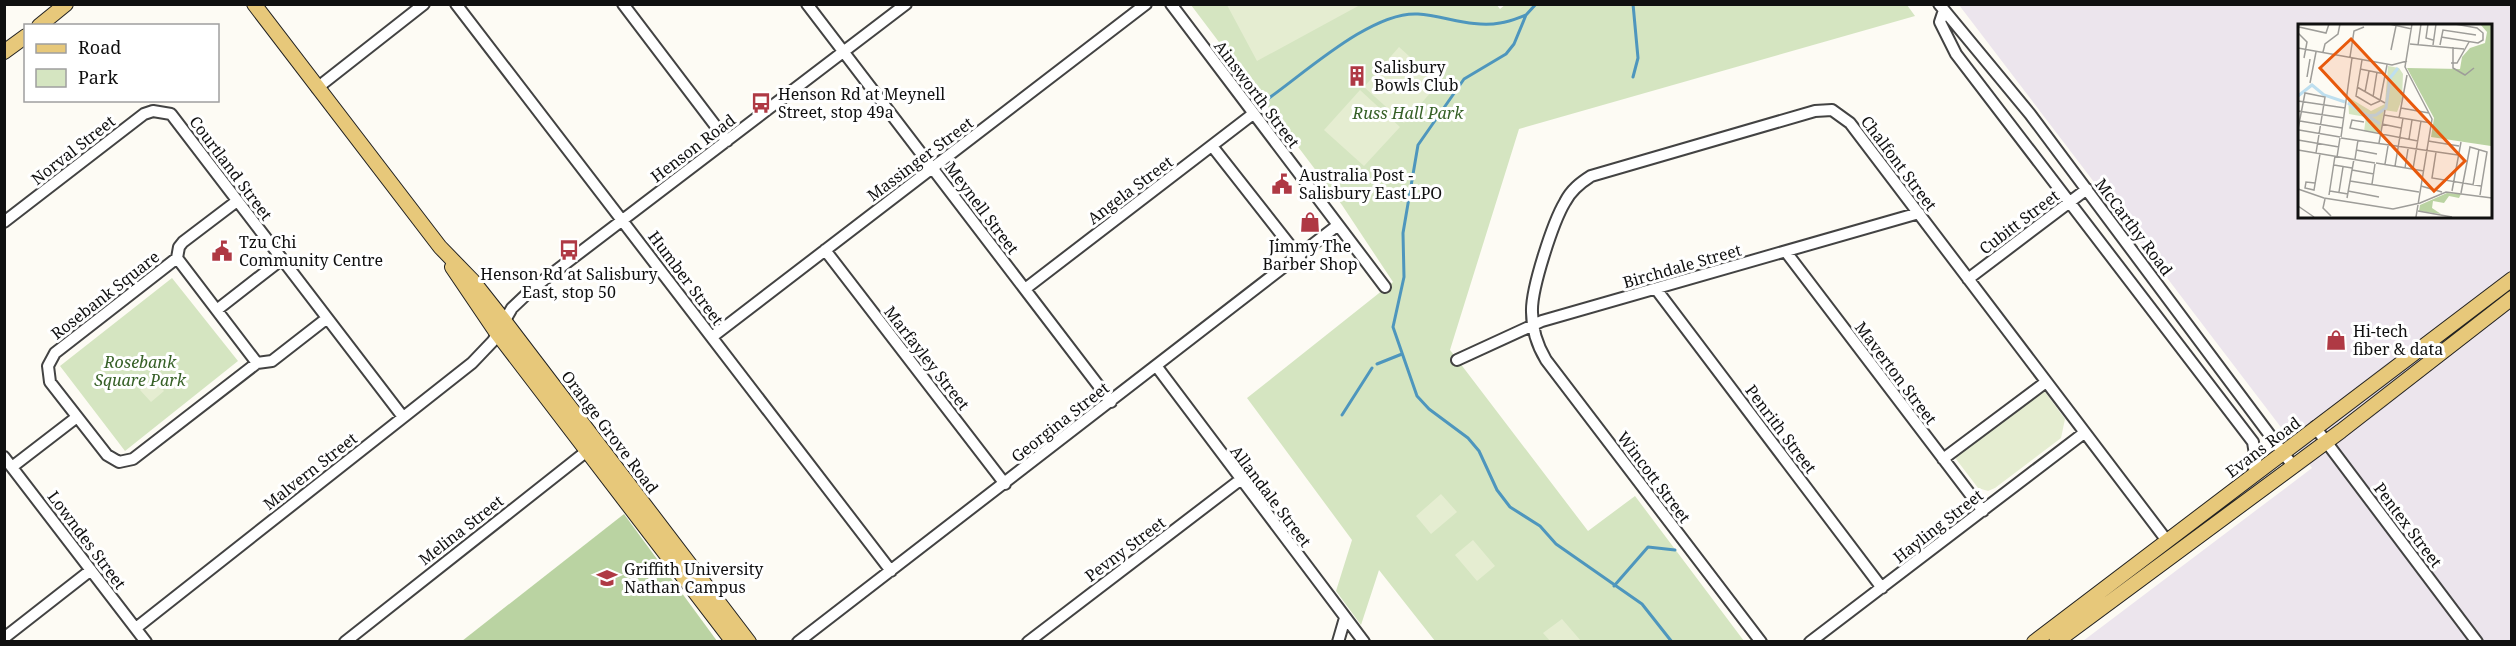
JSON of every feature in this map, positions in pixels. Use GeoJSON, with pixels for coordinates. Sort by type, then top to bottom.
{"type":"FeatureCollection","features":[{"type":"Feature","properties":{"kind":"main road"},"geometry":{"type":"LineString","coordinates":[[41,24],[66,4]]}},
{"type":"Feature","properties":{"kind":"main road","name":"Orange Grove Road"},"geometry":{"type":"LineString","coordinates":[[254,4],[440,247],[473,281],[500,325],[592,446],[749,642]]}},
{"type":"Feature","properties":{"kind":"main road"},"geometry":{"type":"LineString","coordinates":[[4,52],[24,37]]}},
{"type":"Feature","properties":{"kind":"main road","name":"Evans Road"},"geometry":{"type":"LineString","coordinates":[[2034,642],[2511,279]]}},
{"type":"Feature","properties":{"kind":"main road","name":"Evans Road"},"geometry":{"type":"LineString","coordinates":[[2056,642],[2326,441],[2511,297]]}},
{"type":"Feature","properties":{"kind":"main road","name":"Orange Grove Road"},"geometry":{"type":"LineString","coordinates":[[592,446],[733,642]]}},
{"type":"Feature","properties":{"kind":"street"},"geometry":{"type":"LineString","coordinates":[[317,88],[424,4]]}},
{"type":"Feature","properties":{"kind":"street","name":"Humber Street"},"geometry":{"type":"LineString","coordinates":[[456,4],[891,571]]}},
{"type":"Feature","properties":{"kind":"street"},"geometry":{"type":"LineString","coordinates":[[623,4],[727,141]]}},
{"type":"Feature","properties":{"kind":"street","name":"Meynell Street"},"geometry":{"type":"LineString","coordinates":[[807,4],[1111,402]]}},
{"type":"Feature","properties":{"kind":"street","name":"Henson Road"},"geometry":{"type":"LineString","coordinates":[[500,325],[532,289],[906,4]]}},
{"type":"Feature","properties":{"kind":"street","name":"Massinger Street"},"geometry":{"type":"LineString","coordinates":[[712,337],[1146,4]]}},
{"type":"Feature","properties":{"kind":"street","name":"Ainsworth Street"},"geometry":{"type":"LineString","coordinates":[[1171,4],[1385,287]]}},
{"type":"Feature","properties":{"kind":"street","name":"McCarthy Road"},"geometry":{"type":"LineString","coordinates":[[1942,7],[1997,72],[2087,189],[2293,466]]}},
{"type":"Feature","properties":{"kind":"street","name":"McCarthy Road"},"geometry":{"type":"LineString","coordinates":[[1942,7],[1940,22],[1956,54],[2253,442],[2256,461],[2253,475]]}},
{"type":"Feature","properties":{"kind":"street","name":"Chalfont Street"},"geometry":{"type":"LineString","coordinates":[[1533,325],[1533,295],[1559,215],[1565,201],[1582,182],[1591,176],[1815,111],[1832,110],[1845,118],[1919,213],[2168,542]]}},
{"type":"Feature","properties":{"kind":"street","name":"Courtland Street"},"geometry":{"type":"LineString","coordinates":[[163,111],[177,121],[280,260],[403,417]]}},
{"type":"Feature","properties":{"kind":"street","name":"Norval Street"},"geometry":{"type":"LineString","coordinates":[[4,222],[144,114],[163,111]]}},
{"type":"Feature","properties":{"kind":"street","name":"Angela Street"},"geometry":{"type":"LineString","coordinates":[[1025,289],[1253,114]]}},
{"type":"Feature","properties":{"kind":"street"},"geometry":{"type":"LineString","coordinates":[[1212,146],[1300,258]]}},
{"type":"Feature","properties":{"kind":"street","name":"Cubitt Street"},"geometry":{"type":"LineString","coordinates":[[1968,279],[2087,189]]}},
{"type":"Feature","properties":{"kind":"street","name":"Rosebank Square"},"geometry":{"type":"LineString","coordinates":[[237,201],[183,242],[179,247],[177,258],[51,358],[48,366],[50,382],[107,455],[113,460],[126,462],[257,363],[272,361],[326,319]]}},
{"type":"Feature","properties":{"kind":"street","name":"Birchdale Street"},"geometry":{"type":"LineString","coordinates":[[1457,360],[1533,325],[1919,213]]}},
{"type":"Feature","properties":{"kind":"street","name":"Georgina Street"},"geometry":{"type":"LineString","coordinates":[[798,642],[1300,258],[1338,225]]}},
{"type":"Feature","properties":{"kind":"street","name":"Marfayley Street"},"geometry":{"type":"LineString","coordinates":[[825,250],[1005,484]]}},
{"type":"Feature","properties":{"kind":"street","name":"Maverton Street"},"geometry":{"type":"LineString","coordinates":[[1786,252],[1983,511]]}},
{"type":"Feature","properties":{"kind":"street","name":"Rosebank Square"},"geometry":{"type":"LineString","coordinates":[[177,258],[257,363]]}},
{"type":"Feature","properties":{"kind":"street"},"geometry":{"type":"LineString","coordinates":[[218,309],[280,260]]}},
{"type":"Feature","properties":{"kind":"street","name":"Penrith Street"},"geometry":{"type":"LineString","coordinates":[[1656,289],[1882,588]]}},
{"type":"Feature","properties":{"kind":"street","name":"Malvern Street"},"geometry":{"type":"LineString","coordinates":[[136,628],[472,363],[493,341],[500,325]]}},
{"type":"Feature","properties":{"kind":"street","name":"Wincott Street"},"geometry":{"type":"LineString","coordinates":[[1533,325],[1536,339],[1546,360],[1761,642]]}},
{"type":"Feature","properties":{"kind":"street","name":"Allandale Street"},"geometry":{"type":"LineString","coordinates":[[1157,367],[1364,642]]}},
{"type":"Feature","properties":{"kind":"street"},"geometry":{"type":"LineString","coordinates":[[1943,459],[2046,382]]}},
{"type":"Feature","properties":{"kind":"street"},"geometry":{"type":"LineString","coordinates":[[12,467],[78,417]]}},
{"type":"Feature","properties":{"kind":"street","name":"Pentex Street"},"geometry":{"type":"LineString","coordinates":[[2315,427],[2477,642]]}},
{"type":"Feature","properties":{"kind":"street","name":"Hayling Street"},"geometry":{"type":"LineString","coordinates":[[1810,642],[2084,433]]}},
{"type":"Feature","properties":{"kind":"street","name":"Melina Street"},"geometry":{"type":"LineString","coordinates":[[345,642],[592,446]]}},
{"type":"Feature","properties":{"kind":"street","name":"Lowndes Street"},"geometry":{"type":"LineString","coordinates":[[4,457],[146,642]]}},
{"type":"Feature","properties":{"kind":"street","name":"Pevny Street"},"geometry":{"type":"LineString","coordinates":[[1028,642],[1240,480]]}},
{"type":"Feature","properties":{"kind":"street"},"geometry":{"type":"LineString","coordinates":[[4,638],[91,570]]}},
{"type":"Feature","properties":{"kind":"street"},"geometry":{"type":"LineString","coordinates":[[1338,642],[1346,618]]}},
{"type":"Feature","properties":{"kind":"shaded area"},"geometry":{"type":"Polygon","coordinates":[[[1959,5],[2511,5],[2511,641],[2083,641],[2312,468],[1959,5]]]}},
{"type":"Feature","properties":{"kind":"green space","name":"Russ Hall Park"},"geometry":{"type":"Polygon","coordinates":[[[1496,4],[1500,9],[1506,4],[1907,5],[1915,16],[1519,129],[1450,350],[1588,531],[1635,496],[1744,641],[1435,641],[1379,570],[1361,625],[1336,591],[1352,540],[1247,398],[1393,282],[1342,205],[1191,5],[1496,4]]]}},
{"type":"Feature","properties":{"kind":"green space"},"geometry":{"type":"Polygon","coordinates":[[[1227,5],[1360,5],[1257,61],[1227,5]]]}},
{"type":"Feature","properties":{"kind":"green space"},"geometry":{"type":"Polygon","coordinates":[[[1399,47],[1439,83],[1404,123],[1364,87],[1399,47]]]}},
{"type":"Feature","properties":{"kind":"green space"},"geometry":{"type":"Polygon","coordinates":[[[1360,90],[1400,127],[1364,166],[1324,130],[1360,90]]]}},
{"type":"Feature","properties":{"kind":"green space","name":"Rosebank Square Park"},"geometry":{"type":"Polygon","coordinates":[[[172,278],[238,361],[125,451],[60,366],[172,278]]]}},
{"type":"Feature","properties":{"kind":"green space"},"geometry":{"type":"Polygon","coordinates":[[[153,378],[164,391],[151,402],[140,390],[153,378]]]}},
{"type":"Feature","properties":{"kind":"green space"},"geometry":{"type":"Polygon","coordinates":[[[2041,392],[2045,392],[2065,419],[2061,438],[1995,488],[1988,491],[1978,488],[1956,459],[1957,455],[2041,392]]]}},
{"type":"Feature","properties":{"kind":"green space"},"geometry":{"type":"Polygon","coordinates":[[[1441,494],[1457,512],[1431,534],[1416,516],[1441,494]]]}},
{"type":"Feature","properties":{"kind":"green space","name":"Griffith University Nathan Campus"},"geometry":{"type":"Polygon","coordinates":[[[624,514],[717,641],[462,641],[624,514]]]}},
{"type":"Feature","properties":{"kind":"green space"},"geometry":{"type":"Polygon","coordinates":[[[1473,540],[1495,566],[1477,581],[1455,555],[1473,540]]]}},
{"type":"Feature","properties":{"kind":"green space"},"geometry":{"type":"Polygon","coordinates":[[[1562,619],[1581,641],[1550,641],[1543,633],[1562,619]]]}},
{"type":"Feature","properties":{"kind":"waterway"},"geometry":{"type":"LineString","coordinates":[[1536,4],[1526,15],[1514,44],[1506,54],[1464,79],[1418,145],[1403,233],[1404,277],[1393,327],[1417,396],[1429,409],[1468,438],[1479,451],[1497,490],[1510,507],[1540,526],[1556,544],[1642,604],[1672,642]]}},
{"type":"Feature","properties":{"kind":"waterway"},"geometry":{"type":"LineString","coordinates":[[1633,4],[1638,58],[1633,77]]}},
{"type":"Feature","properties":{"kind":"waterway"},"geometry":{"type":"LineString","coordinates":[[1269,98],[1340,45],[1381,22],[1400,16],[1418,14],[1469,23],[1490,24],[1507,22],[1526,15]]}},
{"type":"Feature","properties":{"kind":"waterway"},"geometry":{"type":"LineString","coordinates":[[1377,364],[1402,354]]}},
{"type":"Feature","properties":{"kind":"waterway"},"geometry":{"type":"LineString","coordinates":[[1342,415],[1372,368]]}},
{"type":"Feature","properties":{"kind":"waterway"},"geometry":{"type":"LineString","coordinates":[[1614,586],[1648,547],[1675,550]]}},
{"type":"Feature","properties":{"kind":"place","name":"Salisbury Bowls Club"},"geometry":{"type":"Point","coordinates":[1357,76]}},
{"type":"Feature","properties":{"kind":"place","name":"Henson Rd at Meynell Street, stop 49a"},"geometry":{"type":"Point","coordinates":[761,103]}},
{"type":"Feature","properties":{"kind":"place","name":"Australia Post - Salisbury East LPO"},"geometry":{"type":"Point","coordinates":[1282,184]}},
{"type":"Feature","properties":{"kind":"place","name":"Jimmy The Barber Shop"},"geometry":{"type":"Point","coordinates":[1310,222]}},
{"type":"Feature","properties":{"kind":"place","name":"Henson Rd at Salisbury East, stop 50"},"geometry":{"type":"Point","coordinates":[569,250]}},
{"type":"Feature","properties":{"kind":"place","name":"Tzu Chi Community Centre"},"geometry":{"type":"Point","coordinates":[222,251]}},
{"type":"Feature","properties":{"kind":"place","name":"Hi-tech fiber & data"},"geometry":{"type":"Point","coordinates":[2336,340]}},
{"type":"Feature","properties":{"kind":"place","name":"Griffith University Nathan Campus"},"geometry":{"type":"Point","coordinates":[607,578]}}]}
